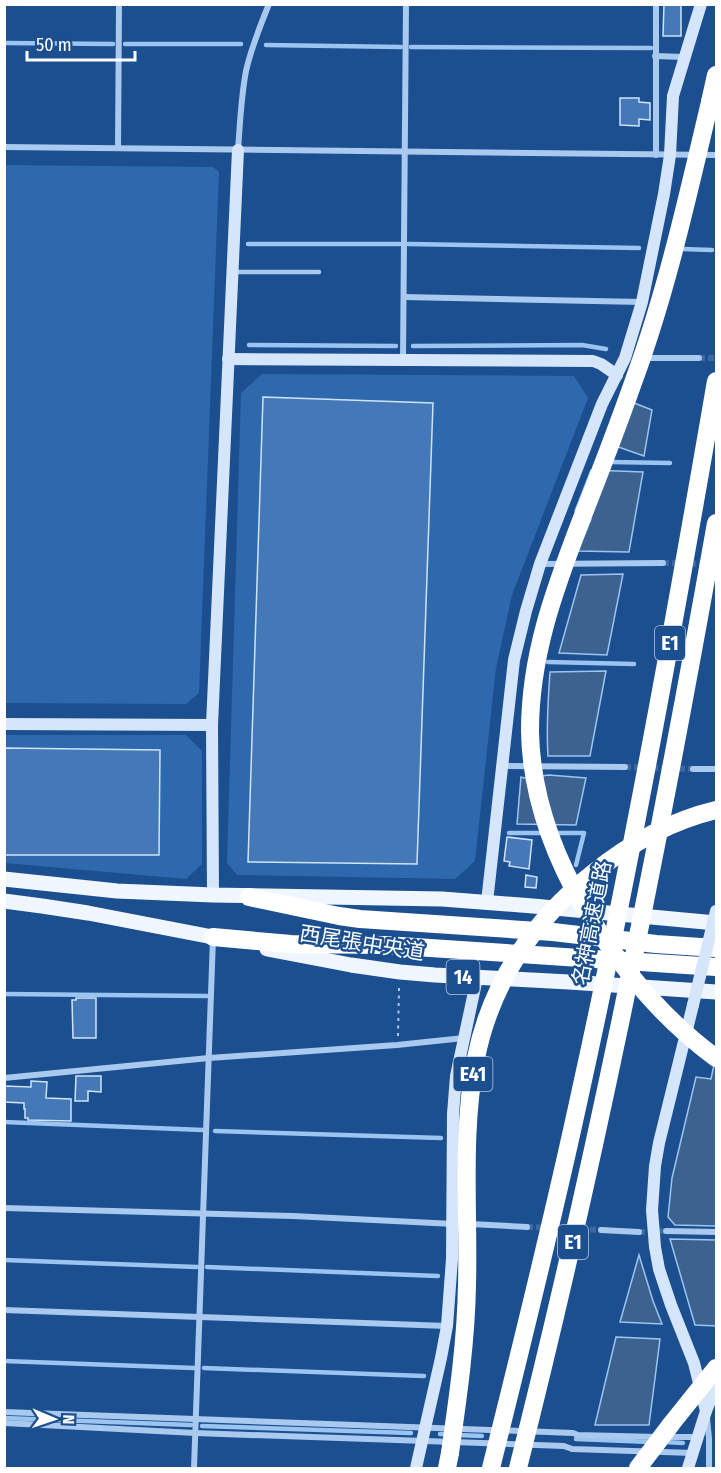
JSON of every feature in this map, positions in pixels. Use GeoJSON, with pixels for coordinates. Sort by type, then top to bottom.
{"type":"FeatureCollection","features":[{"type":"Feature","properties":{"kind":"highway"},"geometry":{"type":"LineString","coordinates":[[717,75],[671,261],[648,343],[550,604],[534,679],[530,733],[532,761],[543,813],[552,840],[576,894],[633,979],[673,1021],[717,1058]]}},
{"type":"Feature","properties":{"kind":"highway","name":"名神高速道路"},"geometry":{"type":"LineString","coordinates":[[491,1468],[547,1242],[581,1092],[659,702],[717,381]]}},
{"type":"Feature","properties":{"kind":"highway","name":"E1"},"geometry":{"type":"LineString","coordinates":[[518,1468],[570,1257],[607,1090],[645,906],[717,523]]}},
{"type":"Feature","properties":{"kind":"highway","name":"E41"},"geometry":{"type":"LineString","coordinates":[[448,1461],[466,1324],[468,1146],[472,1085],[480,1040],[491,1006],[513,960],[527,939],[563,898],[634,843],[686,819],[717,810]]}},
{"type":"Feature","properties":{"kind":"highway"},"geometry":{"type":"LineString","coordinates":[[249,897],[360,919],[553,932],[656,944],[717,948]]}},
{"type":"Feature","properties":{"kind":"highway"},"geometry":{"type":"LineString","coordinates":[[213,937],[291,944],[385,945],[717,967]]}},
{"type":"Feature","properties":{"kind":"highway"},"geometry":{"type":"LineString","coordinates":[[638,1468],[717,1368]]}},
{"type":"Feature","properties":{"kind":"main road","name":"西尾張中央道"},"geometry":{"type":"LineString","coordinates":[[4,879],[117,891],[213,896],[398,897],[487,902],[717,923]]}},
{"type":"Feature","properties":{"kind":"main road","name":"西尾張中央道"},"geometry":{"type":"LineString","coordinates":[[4,901],[88,913],[311,958],[400,972],[717,992]]}},
{"type":"Feature","properties":{"kind":"street"},"geometry":{"type":"LineString","coordinates":[[118,148],[119,4]]}},
{"type":"Feature","properties":{"kind":"street"},"geometry":{"type":"LineString","coordinates":[[213,896],[212,725],[238,150],[246,72],[253,45],[269,4]]}},
{"type":"Feature","properties":{"kind":"street"},"geometry":{"type":"LineString","coordinates":[[403,360],[406,4]]}},
{"type":"Feature","properties":{"kind":"street"},"geometry":{"type":"LineString","coordinates":[[656,4],[656,155]]}},
{"type":"Feature","properties":{"kind":"street"},"geometry":{"type":"LineString","coordinates":[[487,902],[514,660],[540,564],[602,404],[626,358],[642,302],[670,155],[673,96],[701,4]]}},
{"type":"Feature","properties":{"kind":"street"},"geometry":{"type":"LineString","coordinates":[[655,56],[684,57]]}},
{"type":"Feature","properties":{"kind":"street"},"geometry":{"type":"LineString","coordinates":[[4,147],[717,155]]}},
{"type":"Feature","properties":{"kind":"street"},"geometry":{"type":"LineString","coordinates":[[404,297],[642,302]]}},
{"type":"Feature","properties":{"kind":"street"},"geometry":{"type":"LineString","coordinates":[[626,358],[699,358]]}},
{"type":"Feature","properties":{"kind":"street"},"geometry":{"type":"LineString","coordinates":[[228,359],[593,361],[617,375]]}},
{"type":"Feature","properties":{"kind":"street"},"geometry":{"type":"LineString","coordinates":[[540,564],[663,563]]}},
{"type":"Feature","properties":{"kind":"street"},"geometry":{"type":"LineString","coordinates":[[4,724],[212,725]]}},
{"type":"Feature","properties":{"kind":"street"},"geometry":{"type":"LineString","coordinates":[[502,766],[625,767]]}},
{"type":"Feature","properties":{"kind":"street"},"geometry":{"type":"LineString","coordinates":[[693,769],[717,769]]}},
{"type":"Feature","properties":{"kind":"street"},"geometry":{"type":"LineString","coordinates":[[709,1468],[706,1412],[694,1363],[659,1269],[652,1210],[659,1143],[716,910]]}},
{"type":"Feature","properties":{"kind":"street"},"geometry":{"type":"LineString","coordinates":[[194,1468],[213,937]]}},
{"type":"Feature","properties":{"kind":"street"},"geometry":{"type":"LineString","coordinates":[[416,1468],[447,1326],[452,1259],[453,1114],[456,1076],[477,978]]}},
{"type":"Feature","properties":{"kind":"street"},"geometry":{"type":"LineString","coordinates":[[4,1078],[209,1058],[465,1038]]}},
{"type":"Feature","properties":{"kind":"street"},"geometry":{"type":"LineString","coordinates":[[4,1208],[293,1216],[526,1227]]}},
{"type":"Feature","properties":{"kind":"street"},"geometry":{"type":"LineString","coordinates":[[601,1230],[639,1232]]}},
{"type":"Feature","properties":{"kind":"street"},"geometry":{"type":"LineString","coordinates":[[666,1231],[717,1232]]}},
{"type":"Feature","properties":{"kind":"street"},"geometry":{"type":"LineString","coordinates":[[4,1310],[447,1326]]}},
{"type":"Feature","properties":{"kind":"street"},"geometry":{"type":"LineString","coordinates":[[688,1468],[706,1412],[717,1387]]}},
{"type":"Feature","properties":{"kind":"street"},"geometry":{"type":"LineString","coordinates":[[4,1412],[578,1435],[698,1437]]}},
{"type":"Feature","properties":{"kind":"street"},"geometry":{"type":"LineString","coordinates":[[4,1423],[694,1453]]}},
{"type":"Feature","properties":{"kind":"lane"},"geometry":{"type":"LineString","coordinates":[[232,272],[319,272]]}},
{"type":"Feature","properties":{"kind":"path"},"geometry":{"type":"LineString","coordinates":[[397,1045],[400,972]]}},
{"type":"Feature","properties":{"kind":"shaded area"},"geometry":{"type":"Polygon","coordinates":[[[5,165],[213,167],[219,172],[199,693],[186,704],[5,703],[5,165]]]}},
{"type":"Feature","properties":{"kind":"shaded area"},"geometry":{"type":"Polygon","coordinates":[[[262,374],[574,376],[588,398],[512,595],[496,668],[475,861],[455,879],[237,875],[227,863],[241,393],[262,374]]]}},
{"type":"Feature","properties":{"kind":"shaded area"},"geometry":{"type":"Polygon","coordinates":[[[624,399],[652,410],[644,456],[607,443],[624,399]]]}},
{"type":"Feature","properties":{"kind":"shaded area"},"geometry":{"type":"Polygon","coordinates":[[[591,470],[643,472],[629,552],[578,551],[591,519],[575,511],[591,470]]]}},
{"type":"Feature","properties":{"kind":"shaded area"},"geometry":{"type":"Polygon","coordinates":[[[623,574],[607,655],[559,653],[581,575],[623,574]]]}},
{"type":"Feature","properties":{"kind":"shaded area"},"geometry":{"type":"Polygon","coordinates":[[[606,671],[590,756],[548,756],[550,672],[606,671]]]}},
{"type":"Feature","properties":{"kind":"shaded area"},"geometry":{"type":"Polygon","coordinates":[[[4,735],[186,735],[202,751],[202,864],[186,879],[5,863],[4,735]]]}},
{"type":"Feature","properties":{"kind":"shaded area"},"geometry":{"type":"Polygon","coordinates":[[[549,775],[586,778],[576,825],[517,824],[521,777],[549,775]]]}},
{"type":"Feature","properties":{"kind":"shaded area"},"geometry":{"type":"Polygon","coordinates":[[[716,1055],[716,1226],[675,1225],[668,1217],[672,1178],[696,1077],[711,1079],[716,1055]]]}},
{"type":"Feature","properties":{"kind":"shaded area"},"geometry":{"type":"Polygon","coordinates":[[[670,1239],[716,1240],[716,1326],[695,1325],[670,1239]]]}},
{"type":"Feature","properties":{"kind":"shaded area"},"geometry":{"type":"Polygon","coordinates":[[[639,1255],[653,1301],[662,1324],[620,1322],[639,1255]]]}},
{"type":"Feature","properties":{"kind":"shaded area"},"geometry":{"type":"Polygon","coordinates":[[[616,1337],[660,1339],[649,1425],[595,1425],[616,1337]]]}},
{"type":"Feature","properties":{"kind":"building"},"geometry":{"type":"Polygon","coordinates":[[[664,4],[681,4],[681,36],[663,36],[664,4]]]}},
{"type":"Feature","properties":{"kind":"building"},"geometry":{"type":"Polygon","coordinates":[[[620,98],[639,98],[639,102],[650,103],[650,120],[639,119],[639,126],[620,125],[620,98]]]}},
{"type":"Feature","properties":{"kind":"building"},"geometry":{"type":"Polygon","coordinates":[[[263,397],[433,403],[417,864],[248,862],[263,397]]]}},
{"type":"Feature","properties":{"kind":"building"},"geometry":{"type":"Polygon","coordinates":[[[4,748],[160,750],[159,855],[4,855],[4,748]]]}},
{"type":"Feature","properties":{"kind":"building"},"geometry":{"type":"Polygon","coordinates":[[[507,837],[532,840],[529,869],[509,866],[510,862],[504,861],[507,837]]]}},
{"type":"Feature","properties":{"kind":"building"},"geometry":{"type":"Polygon","coordinates":[[[526,875],[537,877],[536,888],[525,887],[526,875]]]}},
{"type":"Feature","properties":{"kind":"building"},"geometry":{"type":"Polygon","coordinates":[[[96,998],[96,1038],[73,1038],[72,1000],[96,998]]]}},
{"type":"Feature","properties":{"kind":"building"},"geometry":{"type":"Polygon","coordinates":[[[76,1076],[101,1076],[101,1092],[88,1091],[88,1101],[75,1101],[76,1076]]]}},
{"type":"Feature","properties":{"kind":"building"},"geometry":{"type":"Polygon","coordinates":[[[31,1081],[47,1082],[46,1098],[71,1099],[71,1121],[28,1120],[25,1118],[24,1103],[4,1102],[4,1086],[31,1087],[31,1081]]]}},
{"type":"Feature","properties":{"kind":"waterway"},"geometry":{"type":"LineString","coordinates":[[4,43],[113,44]]}},
{"type":"Feature","properties":{"kind":"waterway"},"geometry":{"type":"LineString","coordinates":[[125,44],[241,44]]}},
{"type":"Feature","properties":{"kind":"waterway"},"geometry":{"type":"LineString","coordinates":[[266,45],[401,47]]}},
{"type":"Feature","properties":{"kind":"waterway"},"geometry":{"type":"LineString","coordinates":[[411,47],[651,48]]}},
{"type":"Feature","properties":{"kind":"waterway"},"geometry":{"type":"LineString","coordinates":[[248,244],[400,244]]}},
{"type":"Feature","properties":{"kind":"waterway"},"geometry":{"type":"LineString","coordinates":[[408,244],[639,248]]}},
{"type":"Feature","properties":{"kind":"waterway"},"geometry":{"type":"LineString","coordinates":[[682,249],[712,250]]}},
{"type":"Feature","properties":{"kind":"waterway"},"geometry":{"type":"LineString","coordinates":[[249,345],[396,346]]}},
{"type":"Feature","properties":{"kind":"waterway"},"geometry":{"type":"LineString","coordinates":[[413,346],[582,345],[606,349]]}},
{"type":"Feature","properties":{"kind":"waterway"},"geometry":{"type":"LineString","coordinates":[[610,462],[670,463]]}},
{"type":"Feature","properties":{"kind":"waterway"},"geometry":{"type":"LineString","coordinates":[[548,662],[634,664]]}},
{"type":"Feature","properties":{"kind":"waterway"},"geometry":{"type":"LineString","coordinates":[[509,833],[546,833]]}},
{"type":"Feature","properties":{"kind":"waterway"},"geometry":{"type":"LineString","coordinates":[[554,833],[584,833],[576,865]]}},
{"type":"Feature","properties":{"kind":"waterway"},"geometry":{"type":"LineString","coordinates":[[4,994],[207,996]]}},
{"type":"Feature","properties":{"kind":"waterway"},"geometry":{"type":"LineString","coordinates":[[4,1122],[203,1130]]}},
{"type":"Feature","properties":{"kind":"waterway"},"geometry":{"type":"LineString","coordinates":[[215,1131],[441,1138]]}},
{"type":"Feature","properties":{"kind":"waterway"},"geometry":{"type":"LineString","coordinates":[[4,1260],[197,1267]]}},
{"type":"Feature","properties":{"kind":"waterway"},"geometry":{"type":"LineString","coordinates":[[207,1267],[438,1276]]}},
{"type":"Feature","properties":{"kind":"waterway"},"geometry":{"type":"LineString","coordinates":[[4,1361],[194,1368]]}},
{"type":"Feature","properties":{"kind":"waterway"},"geometry":{"type":"LineString","coordinates":[[204,1368],[424,1376]]}},
{"type":"Feature","properties":{"kind":"waterway"},"geometry":{"type":"LineString","coordinates":[[4,1418],[191,1425]]}},
{"type":"Feature","properties":{"kind":"waterway"},"geometry":{"type":"LineString","coordinates":[[202,1426],[411,1433]]}},
{"type":"Feature","properties":{"kind":"waterway"},"geometry":{"type":"LineString","coordinates":[[440,1434],[450,1434]]}},
{"type":"Feature","properties":{"kind":"waterway"},"geometry":{"type":"LineString","coordinates":[[458,1435],[482,1436]]}},
{"type":"Feature","properties":{"kind":"waterway"},"geometry":{"type":"LineString","coordinates":[[576,1439],[651,1442]]}},
{"type":"Feature","properties":{"kind":"waterway"},"geometry":{"type":"LineString","coordinates":[[665,1442],[683,1443]]}},
{"type":"Feature","properties":{"kind":"tunnel"},"geometry":{"type":"LineString","coordinates":[[699,358],[716,358]]}},
{"type":"Feature","properties":{"kind":"tunnel"},"geometry":{"type":"LineString","coordinates":[[663,563],[707,564]]}},
{"type":"Feature","properties":{"kind":"tunnel"},"geometry":{"type":"LineString","coordinates":[[625,767],[693,769]]}},
{"type":"Feature","properties":{"kind":"tunnel"},"geometry":{"type":"LineString","coordinates":[[527,1227],[601,1230]]}},
{"type":"Feature","properties":{"kind":"tunnel"},"geometry":{"type":"LineString","coordinates":[[639,1232],[666,1231]]}}]}
